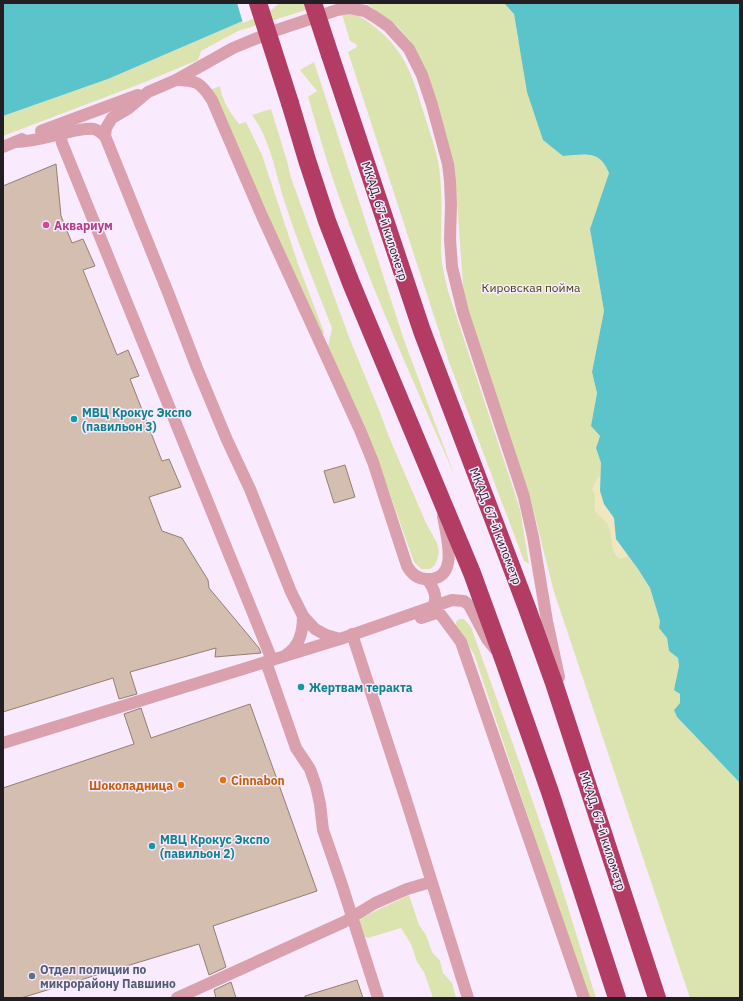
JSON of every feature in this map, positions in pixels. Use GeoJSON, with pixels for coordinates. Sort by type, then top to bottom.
{"type":"FeatureCollection","features":[{"type":"Feature","properties":{"kind":"highway"},"geometry":{"type":"LineString","coordinates":[[258,3],[327,221],[351,283],[472,573],[550,792],[617,998]]}},
{"type":"Feature","properties":{"kind":"highway","name":"МКАД, 67-й километр"},"geometry":{"type":"LineString","coordinates":[[313,3],[422,331],[554,683],[657,998]]}},
{"type":"Feature","properties":{"kind":"street"},"geometry":{"type":"LineString","coordinates":[[3,147],[176,80],[233,48],[277,30],[337,10],[349,8],[365,11],[375,16],[388,26],[404,42],[414,56],[422,75],[448,164],[451,205],[450,246],[452,267],[457,290],[524,497],[534,537],[547,621],[581,765]]}},
{"type":"Feature","properties":{"kind":"street"},"geometry":{"type":"LineString","coordinates":[[176,80],[194,81],[201,85],[212,100],[262,216],[360,430],[373,462],[407,566],[414,575],[420,578],[436,578],[443,574],[449,562],[439,495]]}},
{"type":"Feature","properties":{"kind":"street"},"geometry":{"type":"LineString","coordinates":[[105,136],[108,124],[112,118],[129,108],[148,92]]}},
{"type":"Feature","properties":{"kind":"street"},"geometry":{"type":"LineString","coordinates":[[15,142],[27,142],[60,133],[85,129],[94,129],[105,136],[162,275],[197,368],[227,440],[250,489],[291,592],[303,616],[315,629],[326,635],[340,639]]}},
{"type":"Feature","properties":{"kind":"street"},"geometry":{"type":"LineString","coordinates":[[60,133],[62,143],[274,659],[296,748],[310,768],[316,786],[323,830],[378,998]]}},
{"type":"Feature","properties":{"kind":"street"},"geometry":{"type":"LineString","coordinates":[[427,579],[436,595],[434,605]]}},
{"type":"Feature","properties":{"kind":"street"},"geometry":{"type":"LineString","coordinates":[[3,743],[340,639],[452,600],[464,601],[470,605],[487,639],[504,661]]}},
{"type":"Feature","properties":{"kind":"street"},"geometry":{"type":"LineString","coordinates":[[444,617],[450,609],[460,608],[465,609],[478,621]]}},
{"type":"Feature","properties":{"kind":"street"},"geometry":{"type":"LineString","coordinates":[[366,629],[385,630],[436,613],[441,614],[444,617],[461,642],[584,998]]}},
{"type":"Feature","properties":{"kind":"street"},"geometry":{"type":"LineString","coordinates":[[274,659],[292,651],[297,644],[303,627],[303,616]]}},
{"type":"Feature","properties":{"kind":"street"},"geometry":{"type":"LineString","coordinates":[[352,634],[468,998]]}},
{"type":"Feature","properties":{"kind":"street"},"geometry":{"type":"LineString","coordinates":[[177,998],[344,922],[381,900],[407,889],[431,882]]}},
{"type":"Feature","properties":{"kind":"green space"},"geometry":{"type":"Polygon","coordinates":[[[276,3],[329,3],[238,31],[201,51],[198,60],[140,84],[3,136],[3,116],[108,79],[268,10],[276,3]]]}},
{"type":"Feature","properties":{"kind":"green space","name":"Кировская пойма"},"geometry":{"type":"Polygon","coordinates":[[[366,3],[504,3],[514,14],[518,40],[563,156],[590,155],[596,157],[601,160],[609,173],[590,229],[604,311],[592,372],[597,393],[591,426],[600,436],[596,448],[601,463],[600,491],[604,504],[614,518],[616,539],[650,588],[660,621],[659,628],[667,638],[669,651],[678,658],[679,666],[676,681],[680,694],[680,703],[674,710],[677,717],[740,783],[740,998],[690,998],[554,592],[530,497],[464,298],[455,175],[437,105],[418,54],[408,39],[397,26],[366,3]]]}},
{"type":"Feature","properties":{"kind":"green space"},"geometry":{"type":"Polygon","coordinates":[[[342,14],[356,15],[363,18],[386,37],[402,58],[418,93],[434,144],[439,167],[441,198],[441,255],[443,270],[448,291],[520,509],[529,564],[524,561],[449,362],[348,52],[357,47],[356,44],[350,41],[342,14]]]}},
{"type":"Feature","properties":{"kind":"green space"},"geometry":{"type":"Polygon","coordinates":[[[314,62],[404,340],[454,474],[384,313],[335,187],[308,97],[317,91],[300,70],[314,62]]]}},
{"type":"Feature","properties":{"kind":"green space"},"geometry":{"type":"Polygon","coordinates":[[[220,86],[223,97],[230,111],[239,124],[246,122],[262,155],[298,264],[324,332],[322,336],[210,90],[220,86]]]}},
{"type":"Feature","properties":{"kind":"green space"},"geometry":{"type":"Polygon","coordinates":[[[271,109],[291,178],[349,337],[389,437],[426,523],[437,543],[439,552],[437,560],[435,565],[430,569],[421,569],[414,562],[365,426],[328,349],[332,328],[292,224],[269,148],[252,115],[271,109]]]}},
{"type":"Feature","properties":{"kind":"green space"},"geometry":{"type":"Polygon","coordinates":[[[459,619],[464,619],[471,627],[557,872],[596,998],[588,998],[474,654],[456,627],[456,622],[459,619]]]}},
{"type":"Feature","properties":{"kind":"green space"},"geometry":{"type":"Polygon","coordinates":[[[409,895],[419,925],[426,935],[432,952],[440,961],[443,973],[452,983],[456,998],[433,998],[424,972],[417,962],[411,944],[401,928],[368,938],[360,934],[358,926],[361,918],[409,895]]]}},
{"type":"Feature","properties":{"kind":"sand"},"geometry":{"type":"Polygon","coordinates":[[[600,476],[600,491],[604,504],[614,518],[616,539],[629,556],[620,559],[613,549],[608,525],[595,510],[595,495],[592,489],[600,476]]]}},
{"type":"Feature","properties":{"kind":"water"},"geometry":{"type":"Polygon","coordinates":[[[3,3],[276,3],[268,10],[108,79],[3,116],[3,3]]]}},
{"type":"Feature","properties":{"kind":"water"},"geometry":{"type":"Polygon","coordinates":[[[504,3],[740,3],[740,783],[677,717],[674,710],[680,703],[680,694],[674,690],[679,666],[678,658],[669,651],[667,638],[659,628],[660,621],[650,588],[616,539],[614,518],[604,504],[600,491],[601,463],[596,448],[600,436],[591,426],[597,393],[592,372],[604,311],[590,229],[609,173],[601,160],[596,157],[590,155],[563,156],[543,140],[527,92],[514,14],[504,3]]]}},
{"type":"Feature","properties":{"kind":"pier"},"geometry":{"type":"Polygon","coordinates":[[[237,3],[278,4],[269,12],[243,23],[237,3]]]}},
{"type":"Feature","properties":{"kind":"building","name":"МВЦ Крокус Экспо (павильон 3)"},"geometry":{"type":"Polygon","coordinates":[[[56,164],[61,216],[72,243],[83,239],[95,266],[83,270],[117,355],[128,350],[139,376],[130,379],[162,461],[169,459],[181,487],[149,497],[162,531],[182,538],[208,580],[209,588],[259,648],[261,653],[215,657],[216,648],[130,672],[137,694],[119,699],[113,678],[3,712],[3,186],[56,164]]]}},
{"type":"Feature","properties":{"kind":"building"},"geometry":{"type":"Polygon","coordinates":[[[345,465],[355,497],[334,503],[324,471],[345,465]]]}},
{"type":"Feature","properties":{"kind":"building","name":"МВЦ Крокус Экспо (павильон 2)"},"geometry":{"type":"Polygon","coordinates":[[[250,704],[317,891],[213,926],[226,967],[209,975],[199,944],[21,998],[3,998],[3,788],[134,744],[124,714],[141,708],[151,738],[250,704]]]}},
{"type":"Feature","properties":{"kind":"building"},"geometry":{"type":"Polygon","coordinates":[[[357,980],[363,998],[305,998],[305,996],[357,980]]]}},
{"type":"Feature","properties":{"kind":"building"},"geometry":{"type":"Polygon","coordinates":[[[231,982],[236,998],[216,998],[214,990],[231,982]]]}},
{"type":"Feature","properties":{"kind":"place","name":"Аквариум"},"geometry":{"type":"Point","coordinates":[46,225]}},
{"type":"Feature","properties":{"kind":"place","name":"МВЦ Крокус Экспо (павильон 3)"},"geometry":{"type":"Point","coordinates":[74,419]}},
{"type":"Feature","properties":{"kind":"place","name":"Жертвам теракта"},"geometry":{"type":"Point","coordinates":[301,687]}},
{"type":"Feature","properties":{"kind":"place","name":"Cinnabon"},"geometry":{"type":"Point","coordinates":[223,780]}},
{"type":"Feature","properties":{"kind":"place","name":"Шоколадница"},"geometry":{"type":"Point","coordinates":[181,785]}},
{"type":"Feature","properties":{"kind":"place","name":"МВЦ Крокус Экспо (павильон 2)"},"geometry":{"type":"Point","coordinates":[152,846]}},
{"type":"Feature","properties":{"kind":"place","name":"Отдел полиции по микрорайону Павшино"},"geometry":{"type":"Point","coordinates":[32,976]}}]}
